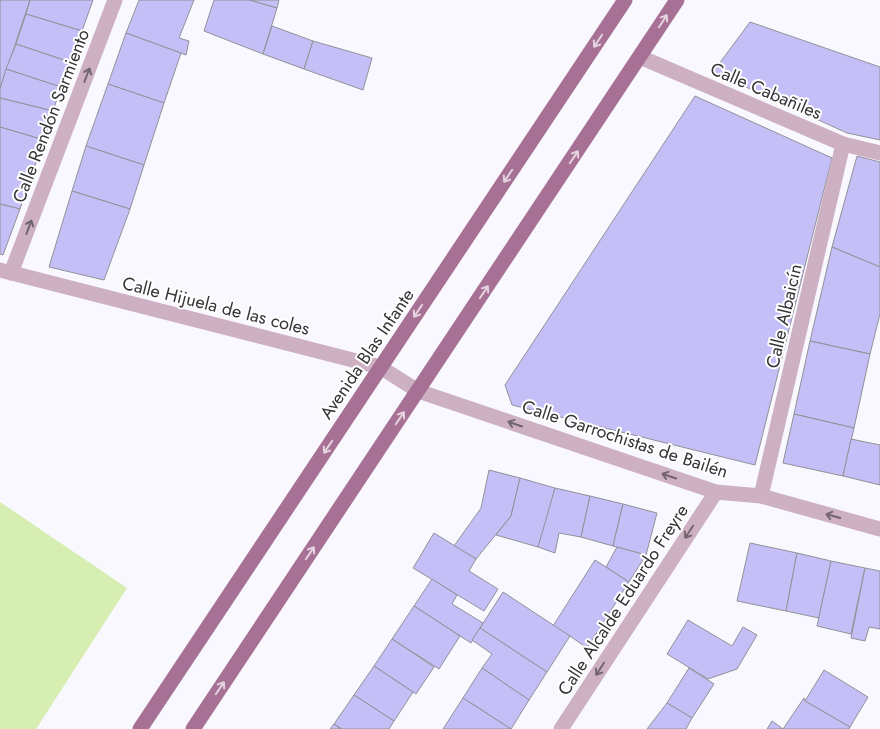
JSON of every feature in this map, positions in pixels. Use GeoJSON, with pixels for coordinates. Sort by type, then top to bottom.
{"type":"FeatureCollection","features":[{"type":"Feature","properties":{"kind":"main road","name":"Avenida Blas Infante"},"geometry":{"type":"LineString","coordinates":[[140,729],[625,0]]}},
{"type":"Feature","properties":{"kind":"main road"},"geometry":{"type":"LineString","coordinates":[[193,729],[678,0]]}},
{"type":"Feature","properties":{"kind":"street","name":"Calle Rendón Sarmiento"},"geometry":{"type":"LineString","coordinates":[[6,271],[115,0]]}},
{"type":"Feature","properties":{"kind":"street","name":"Calle Cabañiles"},"geometry":{"type":"LineString","coordinates":[[640,57],[843,144],[880,153]]}},
{"type":"Feature","properties":{"kind":"street","name":"Calle Albaicín"},"geometry":{"type":"LineString","coordinates":[[761,496],[843,144]]}},
{"type":"Feature","properties":{"kind":"street","name":"Calle Hijuela de las coles"},"geometry":{"type":"LineString","coordinates":[[6,271],[380,367],[418,391]]}},
{"type":"Feature","properties":{"kind":"street","name":"Calle Garrochistas de Bailén"},"geometry":{"type":"LineString","coordinates":[[418,391],[716,492],[761,496],[880,529]]}},
{"type":"Feature","properties":{"kind":"street","name":"Calle Alcalde Eduardo Freyre"},"geometry":{"type":"LineString","coordinates":[[561,729],[716,492]]}},
{"type":"Feature","properties":{"kind":"green space"},"geometry":{"type":"Polygon","coordinates":[[[0,502],[127,588],[36,729],[0,729],[0,502]]]}},
{"type":"Feature","properties":{"kind":"building"},"geometry":{"type":"Polygon","coordinates":[[[0,0],[30,0],[0,90],[0,0]]]}},
{"type":"Feature","properties":{"kind":"building"},"geometry":{"type":"Polygon","coordinates":[[[30,0],[93,0],[82,31],[26,14],[30,0]]]}},
{"type":"Feature","properties":{"kind":"building"},"geometry":{"type":"Polygon","coordinates":[[[139,0],[194,0],[179,38],[189,41],[186,55],[126,33],[139,0]]]}},
{"type":"Feature","properties":{"kind":"building"},"geometry":{"type":"Polygon","coordinates":[[[214,0],[250,0],[277,8],[263,54],[204,31],[214,0]]]}},
{"type":"Feature","properties":{"kind":"building"},"geometry":{"type":"Polygon","coordinates":[[[250,0],[279,0],[277,8],[250,0]]]}},
{"type":"Feature","properties":{"kind":"building"},"geometry":{"type":"Polygon","coordinates":[[[26,14],[82,31],[70,62],[16,44],[26,14]]]}},
{"type":"Feature","properties":{"kind":"building"},"geometry":{"type":"Polygon","coordinates":[[[750,22],[880,67],[880,140],[847,133],[713,72],[750,22]]]}},
{"type":"Feature","properties":{"kind":"building"},"geometry":{"type":"Polygon","coordinates":[[[272,26],[313,41],[304,69],[263,54],[272,26]]]}},
{"type":"Feature","properties":{"kind":"building"},"geometry":{"type":"Polygon","coordinates":[[[126,33],[181,53],[164,103],[108,84],[126,33]]]}},
{"type":"Feature","properties":{"kind":"building"},"geometry":{"type":"Polygon","coordinates":[[[313,41],[372,58],[363,90],[304,69],[313,41]]]}},
{"type":"Feature","properties":{"kind":"building"},"geometry":{"type":"Polygon","coordinates":[[[16,44],[70,62],[61,87],[6,69],[16,44]]]}},
{"type":"Feature","properties":{"kind":"building"},"geometry":{"type":"Polygon","coordinates":[[[6,69],[61,87],[53,111],[0,98],[0,89],[6,69]]]}},
{"type":"Feature","properties":{"kind":"building"},"geometry":{"type":"Polygon","coordinates":[[[108,84],[164,103],[144,165],[86,146],[108,84]]]}},
{"type":"Feature","properties":{"kind":"building"},"geometry":{"type":"Polygon","coordinates":[[[695,96],[832,158],[755,465],[512,405],[505,385],[695,96]]]}},
{"type":"Feature","properties":{"kind":"building"},"geometry":{"type":"Polygon","coordinates":[[[0,98],[53,111],[44,140],[0,127],[0,98]]]}},
{"type":"Feature","properties":{"kind":"building"},"geometry":{"type":"Polygon","coordinates":[[[0,127],[44,140],[20,209],[0,204],[0,127]]]}},
{"type":"Feature","properties":{"kind":"building"},"geometry":{"type":"Polygon","coordinates":[[[86,146],[144,165],[130,209],[72,191],[86,146]]]}},
{"type":"Feature","properties":{"kind":"building"},"geometry":{"type":"Polygon","coordinates":[[[857,156],[880,162],[880,267],[832,247],[857,156]]]}},
{"type":"Feature","properties":{"kind":"building"},"geometry":{"type":"Polygon","coordinates":[[[72,191],[130,209],[104,280],[49,267],[72,191]]]}},
{"type":"Feature","properties":{"kind":"building"},"geometry":{"type":"Polygon","coordinates":[[[0,204],[20,209],[3,255],[0,254],[0,204]]]}},
{"type":"Feature","properties":{"kind":"building"},"geometry":{"type":"Polygon","coordinates":[[[832,247],[880,267],[880,314],[870,354],[810,341],[832,247]]]}},
{"type":"Feature","properties":{"kind":"building"},"geometry":{"type":"Polygon","coordinates":[[[810,341],[870,354],[854,428],[794,414],[810,341]]]}},
{"type":"Feature","properties":{"kind":"building"},"geometry":{"type":"Polygon","coordinates":[[[794,414],[854,428],[843,476],[783,463],[794,414]]]}},
{"type":"Feature","properties":{"kind":"building"},"geometry":{"type":"Polygon","coordinates":[[[851,439],[880,445],[880,485],[843,476],[851,439]]]}},
{"type":"Feature","properties":{"kind":"building"},"geometry":{"type":"Polygon","coordinates":[[[489,470],[520,478],[511,516],[476,559],[454,546],[481,508],[489,470]]]}},
{"type":"Feature","properties":{"kind":"building"},"geometry":{"type":"Polygon","coordinates":[[[520,478],[555,488],[546,526],[538,547],[496,535],[511,516],[520,478]]]}},
{"type":"Feature","properties":{"kind":"building"},"geometry":{"type":"Polygon","coordinates":[[[555,488],[590,496],[581,537],[559,533],[555,553],[538,547],[555,488]]]}},
{"type":"Feature","properties":{"kind":"building"},"geometry":{"type":"Polygon","coordinates":[[[590,496],[623,504],[613,546],[581,537],[590,496]]]}},
{"type":"Feature","properties":{"kind":"building"},"geometry":{"type":"Polygon","coordinates":[[[623,504],[657,513],[646,555],[613,546],[623,504]]]}},
{"type":"Feature","properties":{"kind":"building"},"geometry":{"type":"Polygon","coordinates":[[[434,533],[476,559],[469,571],[498,589],[484,611],[413,568],[434,533]]]}},
{"type":"Feature","properties":{"kind":"building"},"geometry":{"type":"Polygon","coordinates":[[[750,543],[797,553],[786,611],[737,601],[750,543]]]}},
{"type":"Feature","properties":{"kind":"building"},"geometry":{"type":"Polygon","coordinates":[[[617,547],[646,555],[629,582],[606,567],[617,547]]]}},
{"type":"Feature","properties":{"kind":"building"},"geometry":{"type":"Polygon","coordinates":[[[797,553],[831,561],[819,618],[786,611],[797,553]]]}},
{"type":"Feature","properties":{"kind":"building"},"geometry":{"type":"Polygon","coordinates":[[[595,560],[629,582],[587,648],[553,626],[595,560]]]}},
{"type":"Feature","properties":{"kind":"building"},"geometry":{"type":"Polygon","coordinates":[[[831,561],[865,568],[851,634],[817,626],[831,561]]]}},
{"type":"Feature","properties":{"kind":"building"},"geometry":{"type":"Polygon","coordinates":[[[865,568],[880,571],[880,629],[869,627],[865,641],[851,638],[865,568]]]}},
{"type":"Feature","properties":{"kind":"building"},"geometry":{"type":"Polygon","coordinates":[[[432,579],[457,595],[452,604],[483,623],[471,643],[414,606],[432,579]]]}},
{"type":"Feature","properties":{"kind":"building"},"geometry":{"type":"Polygon","coordinates":[[[503,592],[570,636],[547,672],[480,628],[503,592]]]}},
{"type":"Feature","properties":{"kind":"building"},"geometry":{"type":"Polygon","coordinates":[[[414,606],[460,636],[439,669],[392,639],[414,606]]]}},
{"type":"Feature","properties":{"kind":"building"},"geometry":{"type":"Polygon","coordinates":[[[688,620],[732,646],[743,627],[757,635],[737,669],[708,679],[667,654],[688,620]]]}},
{"type":"Feature","properties":{"kind":"building"},"geometry":{"type":"Polygon","coordinates":[[[480,628],[547,672],[529,700],[482,668],[492,654],[472,640],[480,628]]]}},
{"type":"Feature","properties":{"kind":"building"},"geometry":{"type":"Polygon","coordinates":[[[392,639],[434,667],[416,694],[374,666],[392,639]]]}},
{"type":"Feature","properties":{"kind":"building"},"geometry":{"type":"Polygon","coordinates":[[[374,666],[413,692],[394,721],[354,695],[374,666]]]}},
{"type":"Feature","properties":{"kind":"building"},"geometry":{"type":"Polygon","coordinates":[[[482,668],[529,700],[511,729],[463,698],[482,668]]]}},
{"type":"Feature","properties":{"kind":"building"},"geometry":{"type":"Polygon","coordinates":[[[689,668],[714,684],[692,718],[667,703],[689,668]]]}},
{"type":"Feature","properties":{"kind":"building"},"geometry":{"type":"Polygon","coordinates":[[[824,670],[868,697],[850,727],[805,701],[824,670]]]}},
{"type":"Feature","properties":{"kind":"building"},"geometry":{"type":"Polygon","coordinates":[[[354,695],[394,721],[389,729],[342,729],[334,724],[354,695]]]}},
{"type":"Feature","properties":{"kind":"building"},"geometry":{"type":"Polygon","coordinates":[[[463,698],[511,729],[443,729],[463,698]]]}},
{"type":"Feature","properties":{"kind":"building"},"geometry":{"type":"Polygon","coordinates":[[[804,698],[805,701],[850,727],[849,729],[783,729],[804,698]]]}},
{"type":"Feature","properties":{"kind":"building"},"geometry":{"type":"Polygon","coordinates":[[[667,703],[692,718],[686,729],[647,729],[667,703]]]}},
{"type":"Feature","properties":{"kind":"building"},"geometry":{"type":"Polygon","coordinates":[[[772,721],[783,729],[767,729],[772,721]]]}},
{"type":"Feature","properties":{"kind":"building"},"geometry":{"type":"Polygon","coordinates":[[[334,724],[341,729],[330,729],[334,724]]]}}]}
